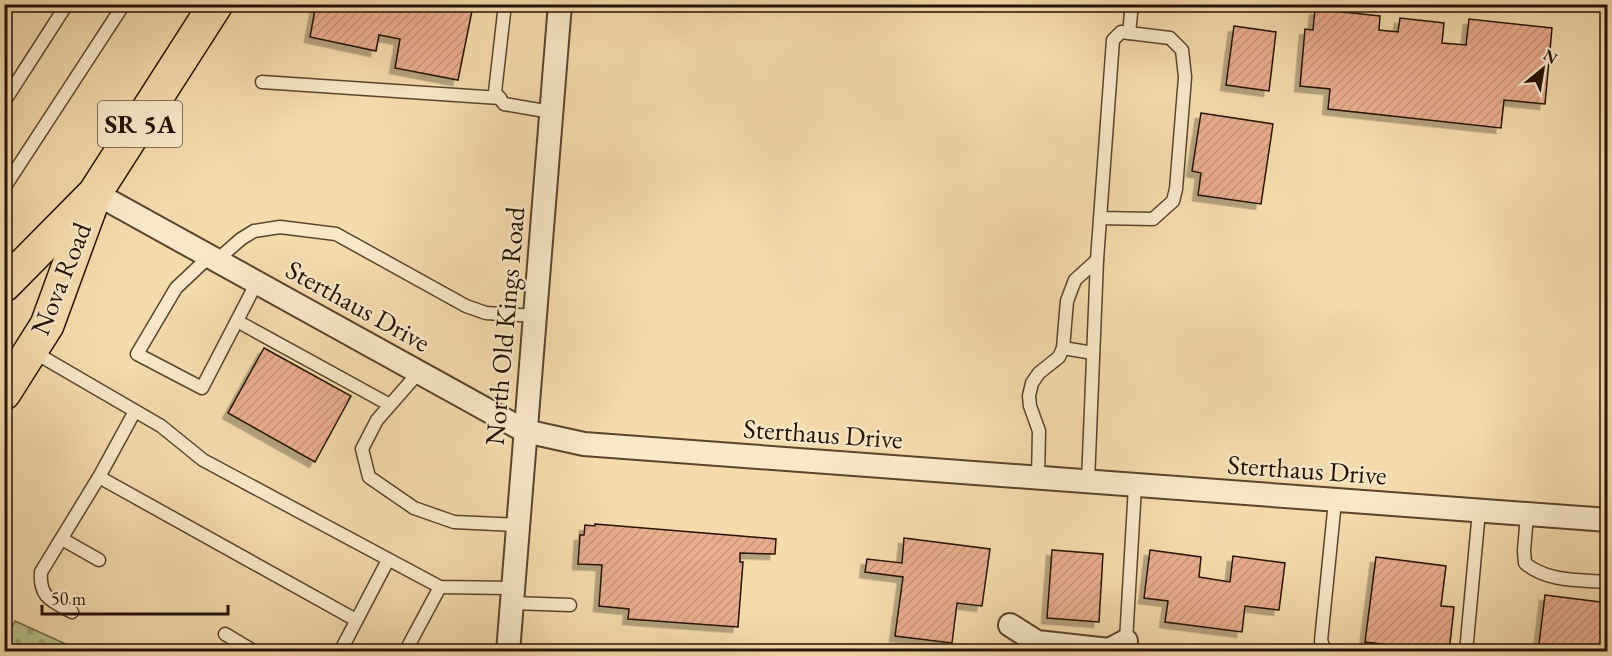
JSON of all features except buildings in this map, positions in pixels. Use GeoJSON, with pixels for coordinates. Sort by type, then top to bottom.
{"type":"FeatureCollection","features":[{"type":"Feature","properties":{"kind":"main road","name":"Nova Road"},"geometry":{"type":"LineString","coordinates":[[4,285],[95,193],[216,4]]}},
{"type":"Feature","properties":{"kind":"main road","name":"Nova Road"},"geometry":{"type":"LineString","coordinates":[[4,393],[48,325],[95,193]]}},
{"type":"Feature","properties":{"kind":"street","name":"North Old Kings Road"},"geometry":{"type":"LineString","coordinates":[[508,651],[560,4]]}},
{"type":"Feature","properties":{"kind":"street","name":"Sterthaus Drive"},"geometry":{"type":"LineString","coordinates":[[95,193],[525,431],[584,444],[1608,520]]}},
{"type":"Feature","properties":{"kind":"street"},"geometry":{"type":"LineString","coordinates":[[1010,625],[1037,642],[1109,650],[1126,641]]}},
{"type":"Feature","properties":{"kind":"lane"},"geometry":{"type":"LineString","coordinates":[[4,102],[67,4]]}},
{"type":"Feature","properties":{"kind":"lane"},"geometry":{"type":"LineString","coordinates":[[4,188],[124,4]]}},
{"type":"Feature","properties":{"kind":"lane"},"geometry":{"type":"LineString","coordinates":[[505,4],[495,92],[504,104],[551,112]]}},
{"type":"Feature","properties":{"kind":"lane"},"geometry":{"type":"LineString","coordinates":[[1129,33],[1132,4]]}},
{"type":"Feature","properties":{"kind":"lane"},"geometry":{"type":"LineString","coordinates":[[1088,482],[1097,260],[1100,218],[1113,40],[1120,32],[1170,38],[1182,50],[1185,76],[1176,189],[1173,201],[1153,219],[1100,218]]}},
{"type":"Feature","properties":{"kind":"lane"},"geometry":{"type":"LineString","coordinates":[[262,82],[500,98]]}},
{"type":"Feature","properties":{"kind":"lane"},"geometry":{"type":"LineString","coordinates":[[257,282],[202,388],[137,354],[176,288],[213,258],[254,231],[280,227],[336,234],[466,306],[486,313],[535,316]]}},
{"type":"Feature","properties":{"kind":"lane"},"geometry":{"type":"LineString","coordinates":[[1038,478],[1039,430],[1030,406],[1029,396],[1032,383],[1039,373],[1059,357],[1063,348],[1067,301],[1075,280],[1097,260]]}},
{"type":"Feature","properties":{"kind":"lane"},"geometry":{"type":"LineString","coordinates":[[237,321],[390,405]]}},
{"type":"Feature","properties":{"kind":"lane"},"geometry":{"type":"LineString","coordinates":[[1063,348],[1093,353]]}},
{"type":"Feature","properties":{"kind":"lane"},"geometry":{"type":"LineString","coordinates":[[31,350],[161,426],[203,460],[440,587],[570,605]]}},
{"type":"Feature","properties":{"kind":"lane"},"geometry":{"type":"LineString","coordinates":[[420,372],[377,420],[362,449],[369,477],[414,508],[454,522],[518,525]]}},
{"type":"Feature","properties":{"kind":"lane"},"geometry":{"type":"LineString","coordinates":[[72,612],[48,599],[40,586],[41,572],[99,477],[135,411]]}},
{"type":"Feature","properties":{"kind":"lane"},"geometry":{"type":"LineString","coordinates":[[99,477],[356,620]]}},
{"type":"Feature","properties":{"kind":"lane"},"geometry":{"type":"LineString","coordinates":[[1126,641],[1135,486]]}},
{"type":"Feature","properties":{"kind":"lane"},"geometry":{"type":"LineString","coordinates":[[1326,651],[1321,641],[1335,501]]}},
{"type":"Feature","properties":{"kind":"lane"},"geometry":{"type":"LineString","coordinates":[[1466,651],[1479,511]]}},
{"type":"Feature","properties":{"kind":"lane"},"geometry":{"type":"LineString","coordinates":[[1527,515],[1525,563],[1535,572],[1571,579],[1608,582]]}},
{"type":"Feature","properties":{"kind":"lane"},"geometry":{"type":"LineString","coordinates":[[62,538],[99,560]]}},
{"type":"Feature","properties":{"kind":"lane"},"geometry":{"type":"LineString","coordinates":[[340,651],[388,560]]}},
{"type":"Feature","properties":{"kind":"lane"},"geometry":{"type":"LineString","coordinates":[[405,651],[440,587]]}},
{"type":"Feature","properties":{"kind":"lane"},"geometry":{"type":"LineString","coordinates":[[225,634],[255,651]]}},
{"type":"Feature","properties":{"kind":"green space"},"geometry":{"type":"Polygon","coordinates":[[[15,621],[81,651],[5,651],[5,643],[15,621]]]}}]}
